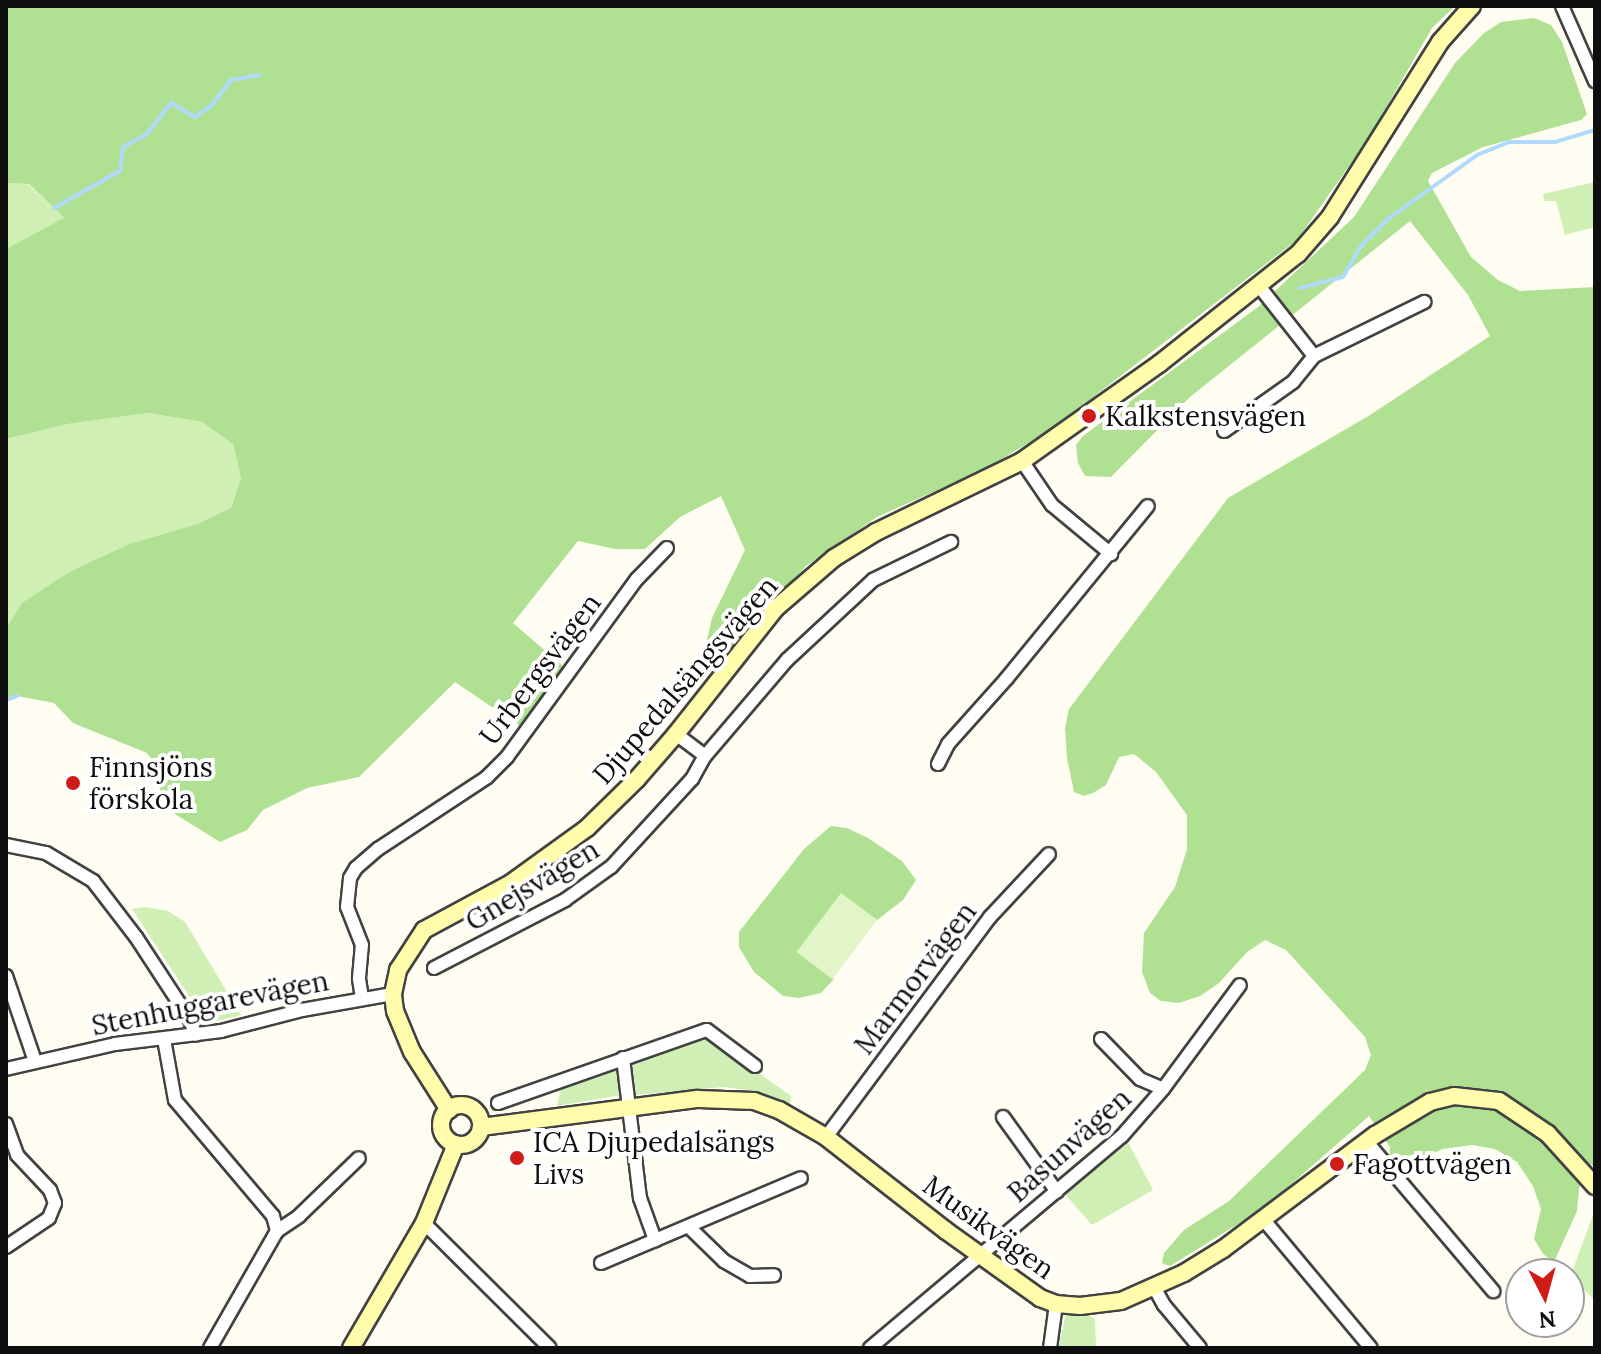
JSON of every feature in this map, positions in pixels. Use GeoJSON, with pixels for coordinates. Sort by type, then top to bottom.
{"type":"FeatureCollection","features":[{"type":"Feature","properties":{"kind":"street","name":"Djupedalsängsvägen"},"geometry":{"type":"LineString","coordinates":[[393,994],[404,956],[424,930],[511,883],[587,828],[637,779],[776,608],[804,582],[876,532],[1022,461],[1089,416],[1298,254],[1330,217],[1440,42],[1472,6]]}},
{"type":"Feature","properties":{"kind":"street"},"geometry":{"type":"LineString","coordinates":[[1562,6],[1595,81]]}},
{"type":"Feature","properties":{"kind":"street"},"geometry":{"type":"LineString","coordinates":[[1259,286],[1314,356]]}},
{"type":"Feature","properties":{"kind":"street"},"geometry":{"type":"LineString","coordinates":[[1224,431],[1293,382],[1314,356],[1424,302]]}},
{"type":"Feature","properties":{"kind":"street"},"geometry":{"type":"LineString","coordinates":[[1022,461],[1052,505],[1111,554]]}},
{"type":"Feature","properties":{"kind":"street"},"geometry":{"type":"LineString","coordinates":[[938,764],[948,744],[1111,554],[1148,506]]}},
{"type":"Feature","properties":{"kind":"street","name":"Gnejsvägen"},"geometry":{"type":"LineString","coordinates":[[434,968],[565,900],[611,867],[692,779],[705,756],[787,660],[873,580],[951,542]]}},
{"type":"Feature","properties":{"kind":"street","name":"Urbergsvägen"},"geometry":{"type":"LineString","coordinates":[[362,998],[359,978],[362,945],[347,907],[350,878],[356,868],[378,849],[476,785],[507,757],[637,579],[667,548]]}},
{"type":"Feature","properties":{"kind":"street"},"geometry":{"type":"LineString","coordinates":[[676,734],[705,756]]}},
{"type":"Feature","properties":{"kind":"street"},"geometry":{"type":"LineString","coordinates":[[6,845],[46,853],[93,881],[136,937],[189,1018],[196,1035]]}},
{"type":"Feature","properties":{"kind":"street","name":"Marmorvägen"},"geometry":{"type":"LineString","coordinates":[[826,1137],[990,917],[1049,854]]}},
{"type":"Feature","properties":{"kind":"street"},"geometry":{"type":"LineString","coordinates":[[6,976],[35,1061]]}},
{"type":"Feature","properties":{"kind":"street","name":"Basunvägen"},"geometry":{"type":"LineString","coordinates":[[870,1348],[1122,1136],[1163,1089],[1240,985]]}},
{"type":"Feature","properties":{"kind":"street"},"geometry":{"type":"LineString","coordinates":[[393,994],[395,1011],[412,1052],[449,1110]]}},
{"type":"Feature","properties":{"kind":"street","name":"Stenhuggarevägen"},"geometry":{"type":"LineString","coordinates":[[6,1069],[115,1044],[196,1035],[362,998],[393,994]]}},
{"type":"Feature","properties":{"kind":"street"},"geometry":{"type":"LineString","coordinates":[[498,1103],[707,1030],[755,1066]]}},
{"type":"Feature","properties":{"kind":"street"},"geometry":{"type":"LineString","coordinates":[[164,1039],[166,1069],[175,1100],[273,1216],[277,1231]]}},
{"type":"Feature","properties":{"kind":"street"},"geometry":{"type":"LineString","coordinates":[[1101,1039],[1140,1079],[1163,1089]]}},
{"type":"Feature","properties":{"kind":"street"},"geometry":{"type":"LineString","coordinates":[[623,1058],[640,1198],[655,1240]]}},
{"type":"Feature","properties":{"kind":"street","name":"Musikvägen"},"geometry":{"type":"LineString","coordinates":[[456,1144],[474,1140],[481,1127],[698,1099],[754,1101],[779,1110],[826,1137],[980,1256],[1040,1298],[1056,1304],[1080,1306],[1121,1301],[1154,1287],[1223,1249],[1366,1141],[1430,1102],[1454,1096],[1499,1101],[1548,1134],[1595,1186]]}},
{"type":"Feature","properties":{"kind":"street"},"geometry":{"type":"LineString","coordinates":[[351,1348],[424,1223],[456,1144],[446,1137],[442,1127],[449,1110],[460,1106],[471,1108],[479,1116],[481,1127]]}},
{"type":"Feature","properties":{"kind":"street"},"geometry":{"type":"LineString","coordinates":[[1003,1117],[1057,1192]]}},
{"type":"Feature","properties":{"kind":"street"},"geometry":{"type":"LineString","coordinates":[[6,1124],[17,1155],[50,1190],[55,1203],[49,1218],[6,1247]]}},
{"type":"Feature","properties":{"kind":"street"},"geometry":{"type":"LineString","coordinates":[[1366,1141],[1493,1291]]}},
{"type":"Feature","properties":{"kind":"street"},"geometry":{"type":"LineString","coordinates":[[210,1348],[277,1231],[299,1216],[359,1158]]}},
{"type":"Feature","properties":{"kind":"street"},"geometry":{"type":"LineString","coordinates":[[601,1263],[801,1178]]}},
{"type":"Feature","properties":{"kind":"street"},"geometry":{"type":"LineString","coordinates":[[1263,1219],[1371,1348]]}},
{"type":"Feature","properties":{"kind":"street"},"geometry":{"type":"LineString","coordinates":[[424,1223],[550,1348]]}},
{"type":"Feature","properties":{"kind":"street"},"geometry":{"type":"LineString","coordinates":[[689,1227],[724,1261],[750,1276],[774,1275]]}},
{"type":"Feature","properties":{"kind":"street"},"geometry":{"type":"LineString","coordinates":[[1154,1287],[1164,1305],[1200,1348]]}},
{"type":"Feature","properties":{"kind":"street"},"geometry":{"type":"LineString","coordinates":[[1050,1348],[1056,1304]]}},
{"type":"Feature","properties":{"kind":"green space"},"geometry":{"type":"Polygon","coordinates":[[[6,6],[1455,6],[1432,28],[1368,139],[1297,240],[1053,428],[987,468],[877,517],[806,566],[697,685],[712,618],[745,550],[721,496],[680,517],[645,549],[615,549],[578,541],[513,623],[563,666],[520,726],[455,682],[359,777],[307,788],[263,810],[247,830],[220,842],[167,809],[160,795],[159,768],[147,753],[73,723],[54,703],[17,696],[6,701],[6,629],[22,603],[71,571],[129,544],[197,524],[231,508],[241,478],[233,444],[202,422],[148,413],[68,424],[6,439],[6,249],[64,218],[29,184],[6,183],[6,6]]]}},
{"type":"Feature","properties":{"kind":"green space"},"geometry":{"type":"Polygon","coordinates":[[[1534,18],[1551,25],[1562,42],[1587,114],[1581,120],[1483,147],[1432,173],[1428,181],[1471,257],[1498,280],[1520,291],[1595,287],[1595,1168],[1591,1164],[1579,1188],[1577,1211],[1556,1258],[1548,1258],[1534,1239],[1541,1209],[1533,1186],[1517,1162],[1495,1149],[1472,1145],[1443,1149],[1421,1158],[1402,1172],[1389,1162],[1390,1147],[1369,1116],[1264,1208],[1170,1266],[1162,1263],[1164,1253],[1184,1230],[1229,1201],[1365,1070],[1371,1055],[1365,1037],[1286,950],[1265,940],[1247,952],[1219,983],[1200,996],[1179,1003],[1161,1001],[1150,993],[1142,972],[1144,933],[1175,887],[1187,849],[1187,815],[1156,772],[1134,754],[1119,757],[1106,785],[1084,796],[1074,792],[1065,728],[1069,709],[1228,498],[1370,415],[1490,336],[1468,295],[1410,221],[1190,397],[1111,477],[1085,476],[1078,463],[1076,445],[1083,436],[1258,307],[1354,217],[1455,63],[1484,33],[1501,22],[1534,18]]]}},
{"type":"Feature","properties":{"kind":"green space"},"geometry":{"type":"Polygon","coordinates":[[[1595,182],[1595,227],[1565,235],[1556,201],[1544,201],[1543,194],[1595,182]]]}},
{"type":"Feature","properties":{"kind":"green space"},"geometry":{"type":"Polygon","coordinates":[[[6,183],[28,184],[65,219],[6,249],[6,183]]]}},
{"type":"Feature","properties":{"kind":"green space"},"geometry":{"type":"Polygon","coordinates":[[[148,413],[202,422],[233,444],[241,478],[231,508],[197,524],[129,544],[71,571],[6,629],[6,439],[68,424],[148,413]]]}},
{"type":"Feature","properties":{"kind":"green space"},"geometry":{"type":"Polygon","coordinates":[[[831,826],[847,828],[868,838],[902,861],[916,880],[903,900],[877,920],[841,894],[798,952],[834,979],[821,993],[799,998],[783,996],[754,972],[739,947],[739,932],[804,849],[831,826]]]}},
{"type":"Feature","properties":{"kind":"green space"},"geometry":{"type":"Polygon","coordinates":[[[841,893],[877,920],[832,979],[796,952],[841,893]]]}},
{"type":"Feature","properties":{"kind":"green space"},"geometry":{"type":"Polygon","coordinates":[[[145,907],[168,911],[185,922],[241,1015],[216,1021],[203,1017],[132,909],[145,907]]]}},
{"type":"Feature","properties":{"kind":"green space"},"geometry":{"type":"Polygon","coordinates":[[[705,1035],[791,1096],[790,1106],[756,1091],[723,1087],[636,1095],[632,1060],[705,1035]]]}},
{"type":"Feature","properties":{"kind":"green space"},"geometry":{"type":"Polygon","coordinates":[[[619,1064],[622,1095],[557,1106],[562,1083],[619,1064]]]}},
{"type":"Feature","properties":{"kind":"green space"},"geometry":{"type":"Polygon","coordinates":[[[1128,1142],[1153,1190],[1092,1225],[1064,1193],[1128,1142]]]}},
{"type":"Feature","properties":{"kind":"green space"},"geometry":{"type":"Polygon","coordinates":[[[1595,1210],[1595,1300],[1585,1291],[1585,1258],[1577,1258],[1595,1210]]]}},
{"type":"Feature","properties":{"kind":"green space"},"geometry":{"type":"Polygon","coordinates":[[[1066,1313],[1085,1313],[1095,1319],[1096,1348],[1058,1348],[1066,1313]]]}},
{"type":"Feature","properties":{"kind":"waterway"},"geometry":{"type":"LineString","coordinates":[[54,208],[120,171],[123,147],[146,135],[171,103],[195,117],[212,105],[231,80],[260,75]]}},
{"type":"Feature","properties":{"kind":"waterway"},"geometry":{"type":"LineString","coordinates":[[1300,288],[1343,277],[1361,246],[1388,219],[1477,155],[1510,142],[1555,142],[1595,130]]}},
{"type":"Feature","properties":{"kind":"waterway"},"geometry":{"type":"LineString","coordinates":[[6,700],[17,696]]}},
{"type":"Feature","properties":{"kind":"place","name":"Kalkstensvägen"},"geometry":{"type":"Point","coordinates":[1089,416]}},
{"type":"Feature","properties":{"kind":"place","name":"Finnsjöns förskola"},"geometry":{"type":"Point","coordinates":[73,783]}},
{"type":"Feature","properties":{"kind":"place","name":"ICA Djupedalsängs Livs"},"geometry":{"type":"Point","coordinates":[517,1158]}},
{"type":"Feature","properties":{"kind":"place","name":"Fagottvägen"},"geometry":{"type":"Point","coordinates":[1337,1164]}}]}
